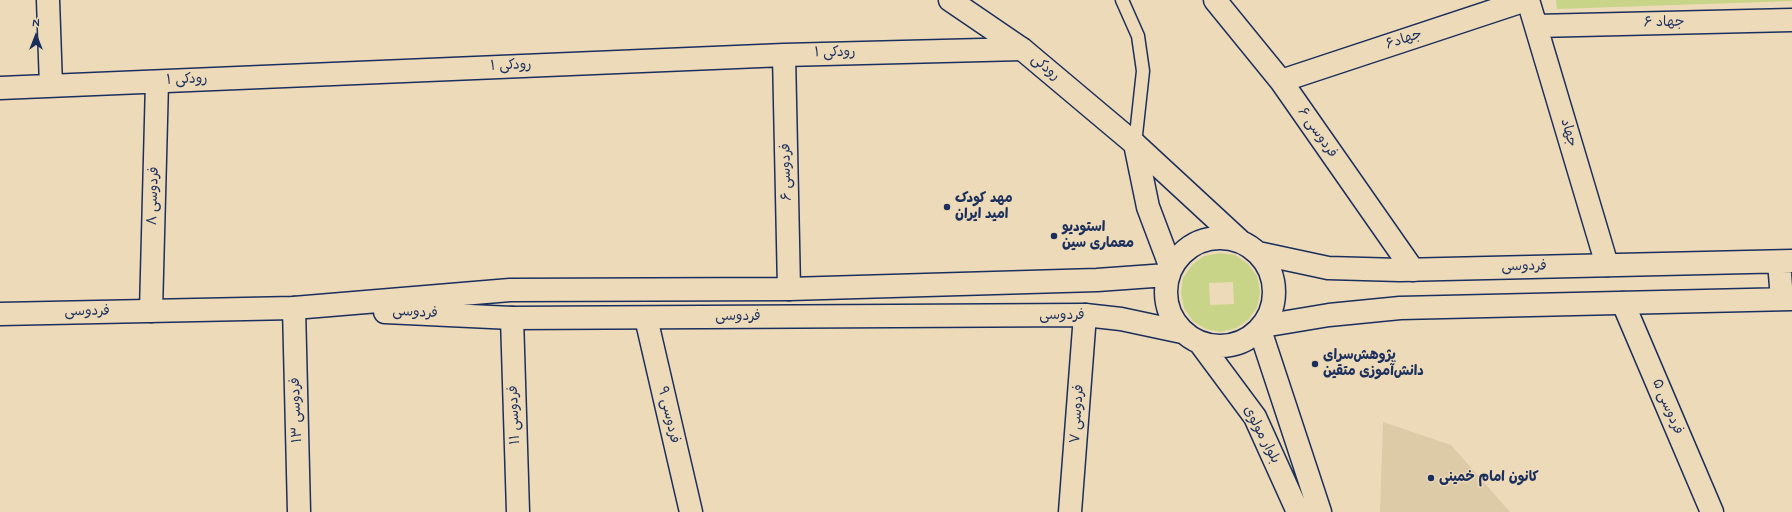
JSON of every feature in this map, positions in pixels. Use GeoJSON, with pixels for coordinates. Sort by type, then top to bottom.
{"type":"FeatureCollection","features":[{"type":"Feature","properties":{"kind":"main road"},"geometry":{"type":"LineString","coordinates":[[48,0],[51,86]]}},
{"type":"Feature","properties":{"kind":"main road","name":"رودکی"},"geometry":{"type":"LineString","coordinates":[[950,0],[1022,49],[1135,144],[1240,241]]}},
{"type":"Feature","properties":{"kind":"main road","name":"فردوسی ۶"},"geometry":{"type":"LineString","coordinates":[[1215,0],[1281,81],[1413,270]]}},
{"type":"Feature","properties":{"kind":"main road","name":"جهاد۶"},"geometry":{"type":"LineString","coordinates":[[1281,81],[1527,0]]}},
{"type":"Feature","properties":{"kind":"main road","name":"جهاد"},"geometry":{"type":"LineString","coordinates":[[1527,0],[1607,265]]}},
{"type":"Feature","properties":{"kind":"main road","name":"جهاد ۶"},"geometry":{"type":"LineString","coordinates":[[1536,26],[1792,20]]}},
{"type":"Feature","properties":{"kind":"main road","name":"رودکی ۱"},"geometry":{"type":"LineString","coordinates":[[0,88],[784,55],[1022,49]]}},
{"type":"Feature","properties":{"kind":"main road","name":"فردوسی ۶"},"geometry":{"type":"LineString","coordinates":[[784,55],[789,289]]}},
{"type":"Feature","properties":{"kind":"main road","name":"فردوسی ۸"},"geometry":{"type":"LineString","coordinates":[[151,310],[157,82]]}},
{"type":"Feature","properties":{"kind":"main road"},"geometry":{"type":"LineString","coordinates":[[1135,144],[1148,207],[1169,271]]}},
{"type":"Feature","properties":{"kind":"main road"},"geometry":{"type":"LineString","coordinates":[[1262,328],[1272,308],[1275,289],[1270,269],[1258,253],[1240,241],[1220,238],[1200,241],[1183,252],[1169,271],[1165,295],[1170,315],[1182,332],[1200,343],[1222,347],[1242,342],[1262,328],[1329,315],[1400,308],[1787,299],[1785,261]]}},
{"type":"Feature","properties":{"kind":"main road","name":"فردوسی"},"geometry":{"type":"LineString","coordinates":[[1258,253],[1328,268],[1413,270],[1785,261]]}},
{"type":"Feature","properties":{"kind":"main road","name":"فردوسی"},"geometry":{"type":"LineString","coordinates":[[294,308],[510,290],[789,289],[1097,280],[1169,271]]}},
{"type":"Feature","properties":{"kind":"main road","name":"فردوسی ۵"},"geometry":{"type":"LineString","coordinates":[[1622,303],[1712,512]]}},
{"type":"Feature","properties":{"kind":"main road","name":"فردوسی"},"geometry":{"type":"LineString","coordinates":[[0,314],[294,308],[512,318],[1085,315],[1121,318],[1182,332]]}},
{"type":"Feature","properties":{"kind":"main road","name":"فردوسی ۱۳"},"geometry":{"type":"LineString","coordinates":[[294,308],[300,512]]}},
{"type":"Feature","properties":{"kind":"main road","name":"فردوسی ۷"},"geometry":{"type":"LineString","coordinates":[[1070,512],[1085,315]]}},
{"type":"Feature","properties":{"kind":"main road","name":"فردوسی ۱۱"},"geometry":{"type":"LineString","coordinates":[[512,318],[518,512]]}},
{"type":"Feature","properties":{"kind":"main road","name":"فردوسی ۹"},"geometry":{"type":"LineString","coordinates":[[646,318],[691,512]]}},
{"type":"Feature","properties":{"kind":"main road","name":"بلوار مولوی"},"geometry":{"type":"LineString","coordinates":[[1262,328],[1320,512]]}},
{"type":"Feature","properties":{"kind":"main road","name":"بلوار مولوی"},"geometry":{"type":"LineString","coordinates":[[1200,343],[1255,417],[1298,512]]}},
{"type":"Feature","properties":{"kind":"lane"},"geometry":{"type":"LineString","coordinates":[[1122,0],[1138,36],[1144,71],[1135,144]]}},
{"type":"Feature","properties":{"kind":"shaded area","name":"کانون امام خمینی"},"geometry":{"type":"Polygon","coordinates":[[[1383,422],[1451,445],[1510,512],[1380,512],[1383,422]]]}},
{"type":"Feature","properties":{"kind":"green space"},"geometry":{"type":"Polygon","coordinates":[[[1556,0],[1792,0],[1792,1],[1557,9],[1556,0]]]}},
{"type":"Feature","properties":{"kind":"green space"},"geometry":{"type":"Polygon","coordinates":[[[1220,253],[1235,255],[1248,264],[1257,276],[1260,292],[1257,307],[1249,319],[1236,328],[1221,332],[1206,329],[1193,321],[1184,308],[1181,293],[1183,278],[1192,265],[1204,256],[1220,253]],[[1233,282],[1209,283],[1210,305],[1234,304],[1233,282]]]}},
{"type":"Feature","properties":{"kind":"place","name":"مهد کودک امید ایران"},"geometry":{"type":"Point","coordinates":[947,207]}},
{"type":"Feature","properties":{"kind":"place","name":"استودیو معماری سین"},"geometry":{"type":"Point","coordinates":[1054,236]}},
{"type":"Feature","properties":{"kind":"place","name":"پژوهش‌سرای دانش‌آموزی متقین"},"geometry":{"type":"Point","coordinates":[1315,364]}},
{"type":"Feature","properties":{"kind":"place","name":"کانون امام خمینی"},"geometry":{"type":"Point","coordinates":[1431,478]}}]}
